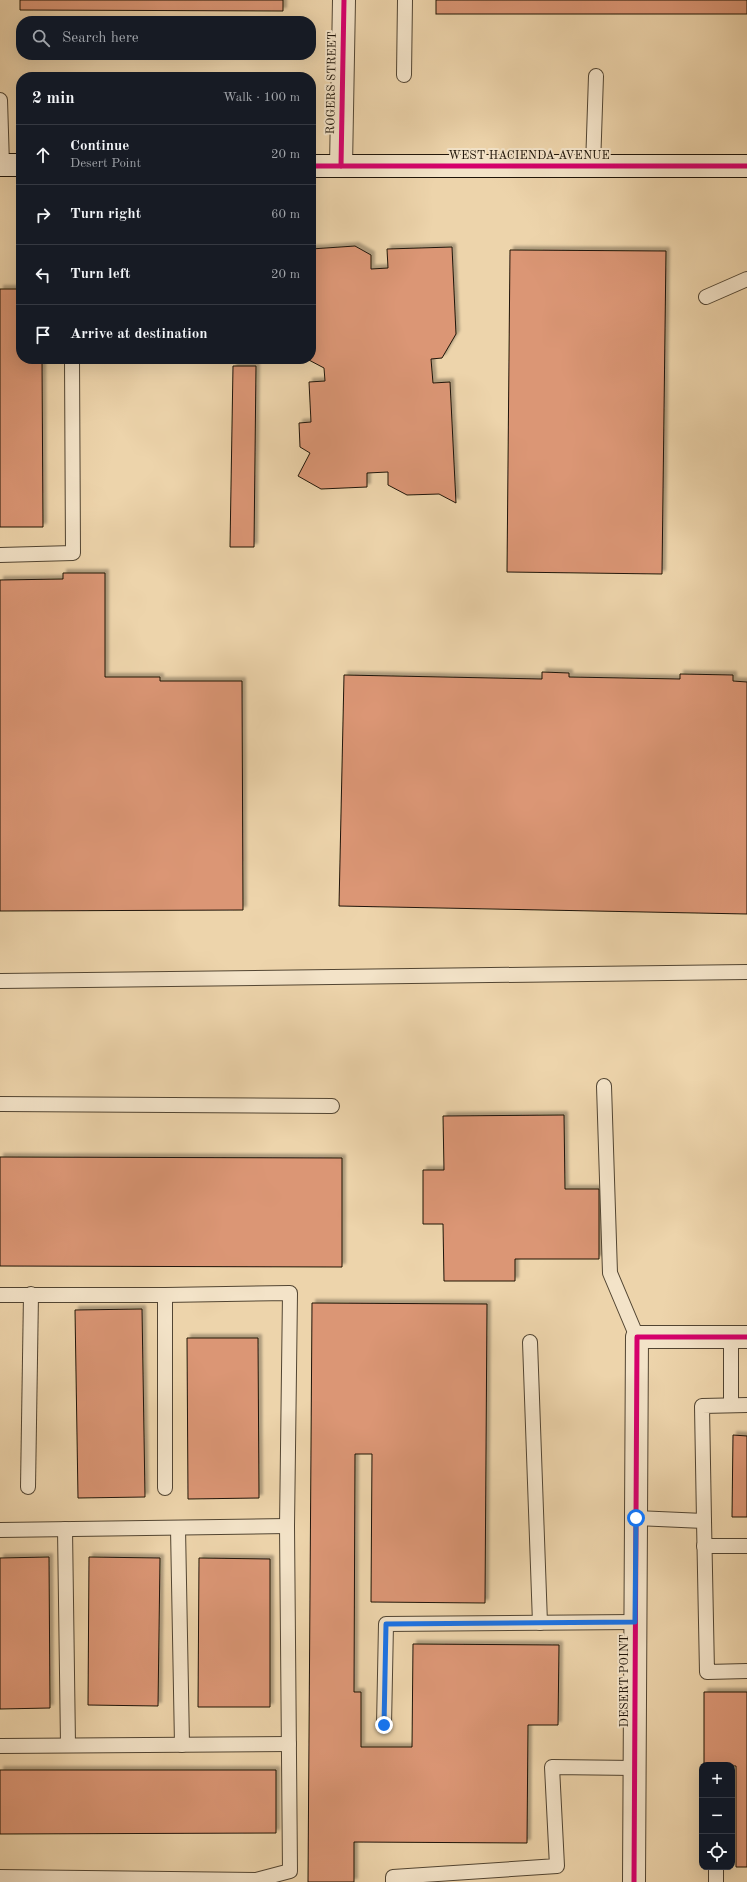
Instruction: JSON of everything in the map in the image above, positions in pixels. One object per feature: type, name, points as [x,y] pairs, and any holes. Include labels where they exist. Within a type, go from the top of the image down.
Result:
[{"type":"street","name":"ROGERS STREET","points":[[341,166],[344,0]]},
{"type":"street","name":"WEST HACIENDA AVENUE","points":[[316,166],[747,166]]},
{"type":"street","points":[[637,1337],[739,1337]]},
{"type":"street","name":"DESERT POINT","points":[[634,1882],[637,1337]]},
{"type":"lane","points":[[404,0],[404,75]]},
{"type":"lane","points":[[593,166],[596,76]]},
{"type":"lane","points":[[0,100],[8,165]]},
{"type":"lane","points":[[706,297],[747,279]]},
{"type":"lane","points":[[0,555],[73,553],[72,364]]},
{"type":"lane","points":[[0,981],[747,972]]},
{"type":"lane","points":[[604,1086],[610,1273],[637,1337]]},
{"type":"lane","points":[[0,1104],[332,1106]]},
{"type":"lane","points":[[0,1295],[290,1293],[287,1526],[290,1871],[256,1881],[0,1877]]},
{"type":"lane","points":[[28,1487],[31,1294]]},
{"type":"lane","points":[[165,1295],[165,1488]]},
{"type":"lane","points":[[731,1405],[739,1337]]},
{"type":"lane","points":[[530,1342],[540,1623]]},
{"type":"lane","points":[[747,1405],[702,1406],[707,1672],[747,1671]]},
{"type":"lane","points":[[636,1518],[704,1521]]},
{"type":"lane","points":[[0,1530],[287,1526]]},
{"type":"lane","points":[[178,1528],[182,1745]]},
{"type":"lane","points":[[64,1529],[68,1745]]},
{"type":"lane","points":[[704,1546],[747,1546]]},
{"type":"lane","points":[[384,1725],[386,1624],[635,1622]]},
{"type":"lane","points":[[0,1746],[289,1744]]},
{"type":"lane","points":[[393,1882],[393,1877],[557,1866],[552,1767],[635,1768]]},
{"type":"lane","points":[[716,1870],[716,1882]]},
{"type":"building","points":[[20,0],[283,0],[283,11],[20,10]]},
{"type":"building","points":[[436,0],[747,0],[747,14],[436,14]]},
{"type":"building","points":[[355,246],[371,255],[371,269],[388,268],[387,249],[452,247],[456,334],[442,358],[431,359],[433,383],[450,382],[456,503],[439,494],[407,495],[388,485],[388,472],[367,473],[367,487],[321,489],[298,476],[310,453],[300,447],[299,423],[311,422],[309,382],[325,381],[324,368],[316,364],[316,249]]},
{"type":"building","points":[[510,250],[666,251],[662,574],[507,572]]},
{"type":"building","points":[[0,289],[16,289],[16,364],[42,364],[43,527],[0,527]]},
{"type":"building","points":[[233,366],[256,366],[254,547],[230,547]]},
{"type":"building","points":[[63,573],[105,573],[105,677],[160,677],[160,681],[242,681],[243,910],[0,911],[0,580],[63,579]]},
{"type":"building","points":[[542,672],[569,673],[569,677],[680,679],[680,674],[733,675],[733,681],[747,682],[747,914],[339,906],[344,675],[542,679]]},
{"type":"building","points":[[564,1115],[565,1189],[599,1189],[599,1259],[515,1259],[515,1281],[444,1281],[443,1224],[423,1224],[423,1170],[444,1170],[443,1116]]},
{"type":"building","points":[[0,1157],[342,1158],[342,1267],[0,1266]]},
{"type":"building","points":[[312,1303],[487,1304],[485,1603],[371,1602],[372,1454],[355,1454],[354,1692],[361,1692],[361,1747],[412,1747],[413,1644],[559,1645],[558,1725],[528,1725],[527,1843],[354,1842],[354,1882],[308,1882]]},
{"type":"building","points":[[142,1309],[145,1497],[78,1498],[75,1310]]},
{"type":"building","points":[[187,1338],[258,1338],[259,1498],[188,1499]]},
{"type":"building","points":[[733,1435],[747,1436],[747,1517],[732,1517]]},
{"type":"building","points":[[49,1557],[50,1708],[0,1709],[0,1558]]},
{"type":"building","points":[[89,1557],[160,1558],[158,1706],[88,1705]]},
{"type":"building","points":[[199,1558],[270,1559],[270,1707],[198,1707]]},
{"type":"building","points":[[704,1692],[747,1692],[747,1867],[736,1867],[735,1762],[704,1762]]},
{"type":"building","points":[[0,1770],[276,1770],[276,1833],[0,1834]]},
{"type":"cycle path","points":[[341,166],[344,0]]},
{"type":"cycle path","points":[[316,166],[747,166]]},
{"type":"cycle path","points":[[634,1882],[637,1337],[747,1337]]},
{"type":"route","points":[[384,1725],[386,1624],[635,1622],[636,1518]]}]
